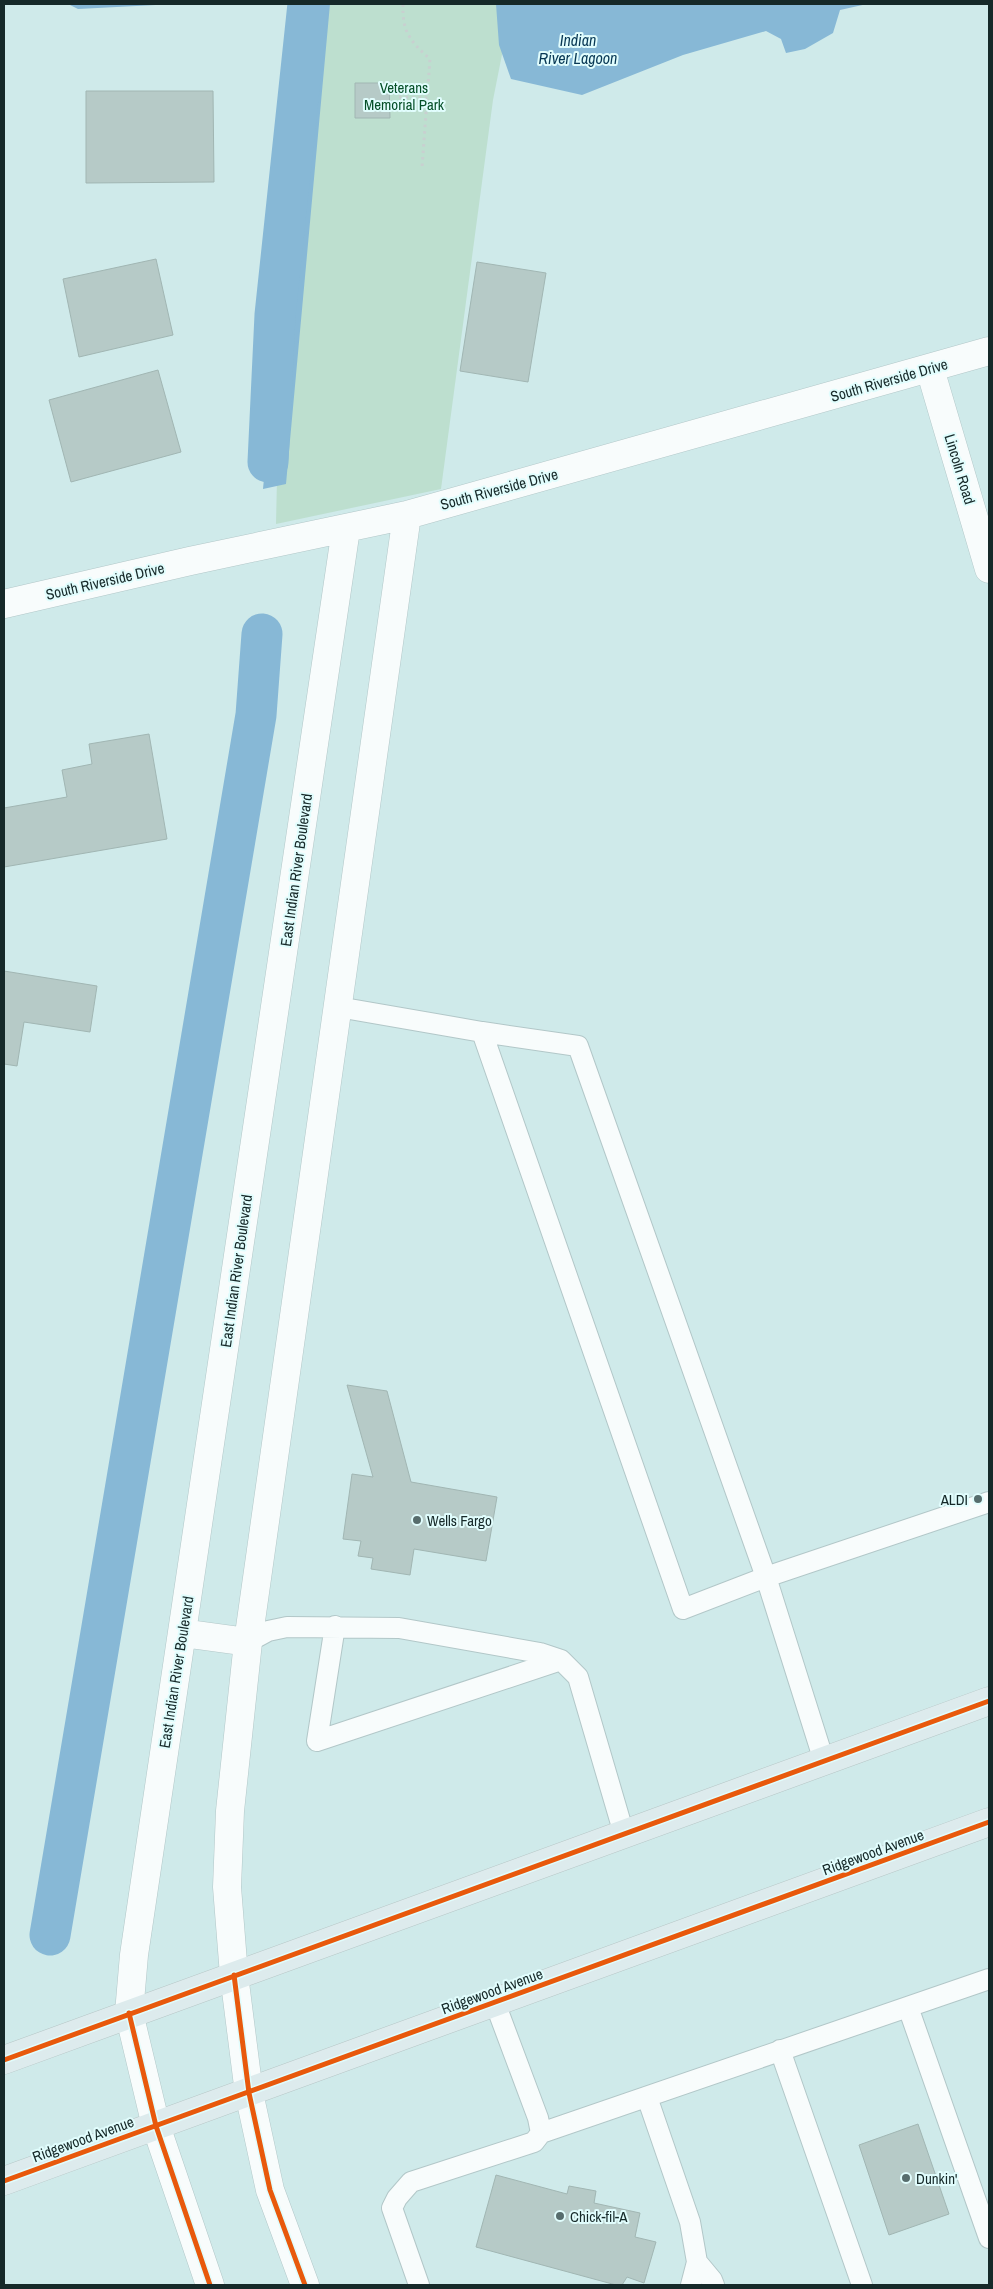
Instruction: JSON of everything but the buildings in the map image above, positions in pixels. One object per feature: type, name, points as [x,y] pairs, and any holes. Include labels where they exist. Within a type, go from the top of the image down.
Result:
[{"type":"main road","points":[[4,2060],[989,1701]]},
{"type":"main road","name":"Ridgewood Avenue","points":[[4,2181],[989,1822]]},
{"type":"street","name":"South Riverside Drive","points":[[4,604],[190,561],[407,515],[989,352]]},
{"type":"street","name":"Lincoln Road","points":[[930,369],[989,569]]},
{"type":"street","points":[[305,2285],[270,2190],[249,2093],[234,1975],[228,1878],[230,1812],[248,1642],[407,515]]},
{"type":"street","name":"East Indian River Boulevard","points":[[210,2285],[156,2126],[129,2013],[134,1955],[346,529]]},
{"type":"street","points":[[182,1633],[248,1642]]},
{"type":"lane","points":[[338,1007],[482,1032],[578,1046],[766,1577],[824,1761]]},
{"type":"lane","points":[[482,1032],[683,1609],[766,1577],[989,1502]]},
{"type":"lane","points":[[334,1626],[317,1741],[561,1660]]},
{"type":"lane","points":[[248,1642],[268,1631],[287,1627],[399,1628],[540,1653],[561,1660],[578,1677],[624,1834]]},
{"type":"lane","points":[[419,2285],[392,2208],[397,2198],[410,2182],[534,2142],[541,2133],[989,1978]]},
{"type":"lane","points":[[495,2003],[538,2118],[541,2133]]},
{"type":"lane","points":[[908,2007],[989,2238]]},
{"type":"lane","points":[[780,2050],[862,2285]]},
{"type":"lane","points":[[647,2097],[690,2222],[697,2262],[691,2285]]},
{"type":"lane","points":[[697,2262],[714,2285]]},
{"type":"path","points":[[403,4],[404,29],[413,44],[430,59],[422,168]]},
{"type":"path","points":[[399,97],[427,98]]},
{"type":"green space","name":"Veterans Memorial Park","points":[[323,4],[512,4],[493,100],[441,489],[276,524],[277,479]]},
{"type":"water","points":[[68,4],[175,4],[78,9]]},
{"type":"water","points":[[310,4],[330,4],[286,484],[263,489]]},
{"type":"water","name":"Indian River Lagoon","points":[[496,4],[867,4],[840,10],[833,33],[805,49],[786,53],[781,39],[766,31],[683,55],[582,95],[511,79],[499,45]]},
{"type":"waterway","points":[[268,462],[275,315],[308,4]]},
{"type":"waterway","points":[[50,1935],[256,715],[262,634]]},
{"type":"cycle path","points":[[4,2060],[989,1701]]},
{"type":"cycle path","points":[[4,2181],[989,1822]]},
{"type":"cycle path","points":[[234,1975],[249,2093],[270,2190],[305,2285]]},
{"type":"cycle path","points":[[129,2013],[156,2126],[210,2285]]},
{"type":"place","name":"ALDI","points":[[978,1499]]},
{"type":"place","name":"Wells Fargo","points":[[417,1520]]},
{"type":"place","name":"Dunkin'","points":[[906,2178]]},
{"type":"place","name":"Chick-fil-A","points":[[560,2216]]}]
